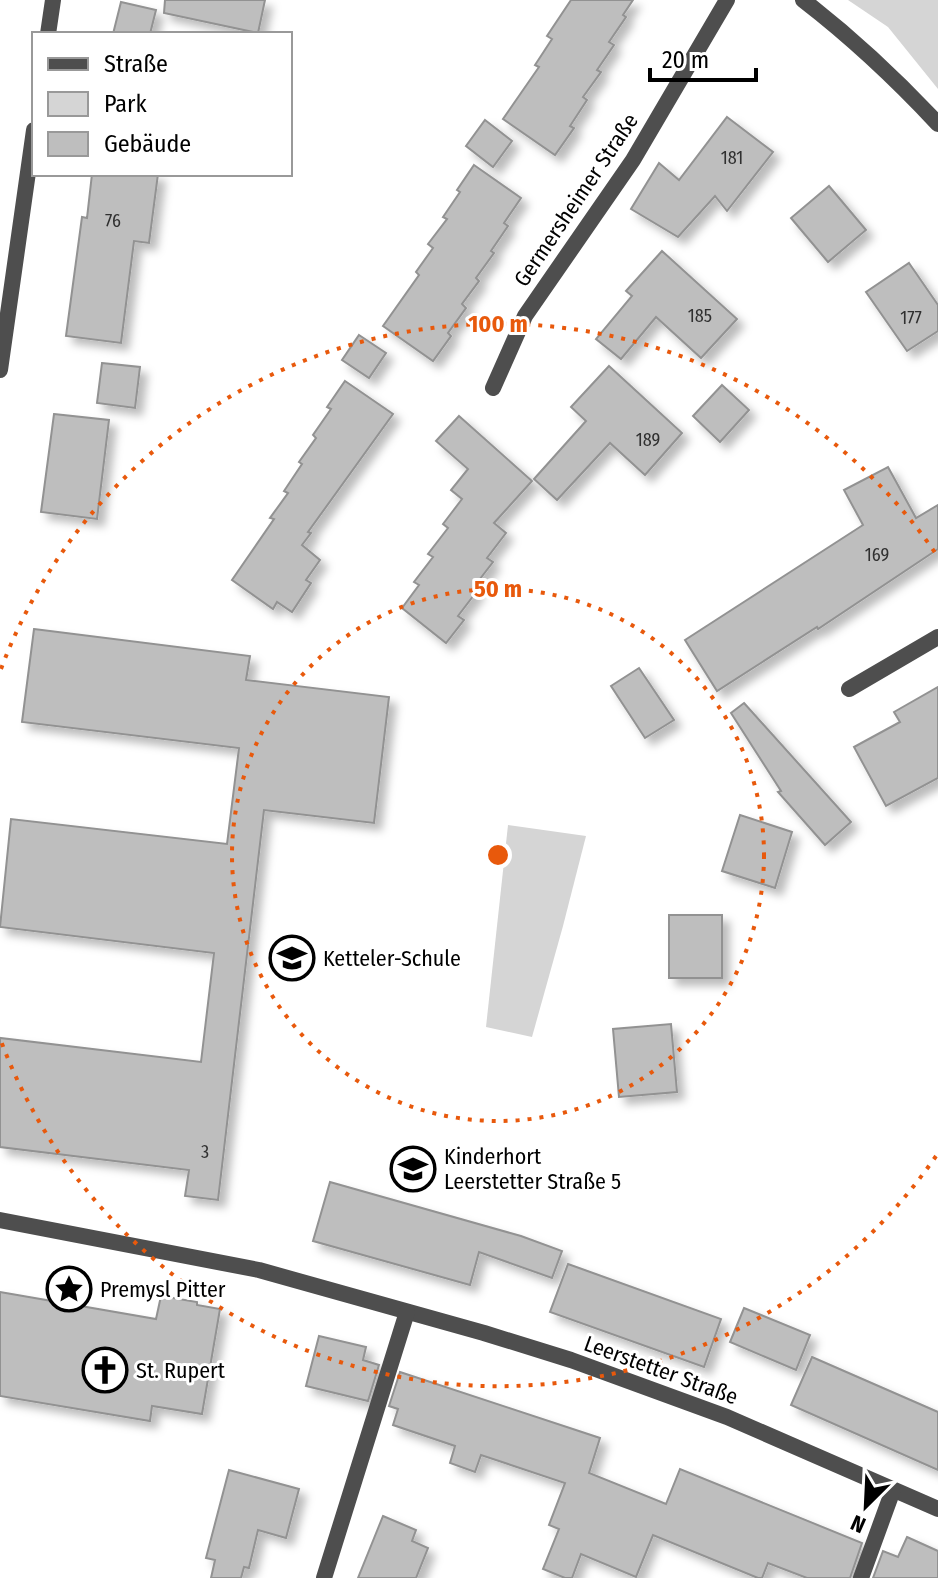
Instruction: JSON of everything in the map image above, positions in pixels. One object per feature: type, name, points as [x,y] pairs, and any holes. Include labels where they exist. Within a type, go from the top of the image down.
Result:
[{"type":"street","points":[[48,32],[53,0]]},
{"type":"street","name":"Germersheimer Straße","points":[[493,388],[525,316],[633,160],[727,0]]},
{"type":"street","points":[[803,0],[880,66],[938,124]]},
{"type":"street","points":[[0,370],[32,144]]},
{"type":"street","points":[[849,689],[938,637]]},
{"type":"street","name":"Leerstetter Straße","points":[[0,1220],[259,1270],[571,1360],[727,1417],[938,1509]]},
{"type":"street","points":[[324,1578],[407,1312]]},
{"type":"street","points":[[861,1578],[893,1490]]},
{"type":"green space","points":[[848,0],[938,0],[938,89],[888,27]]},
{"type":"green space","points":[[508,825],[586,836],[532,1037],[486,1027]]},
{"type":"building","points":[[165,0],[265,0],[258,32],[164,13]]},
{"type":"building","points":[[571,0],[633,0],[609,42],[614,45],[597,70],[601,72],[583,97],[587,100],[570,126],[574,128],[555,155],[503,119],[539,67],[535,65],[552,39],[547,36]]},
{"type":"building","points":[[121,2],[156,10],[150,32],[114,32]]},
{"type":"building","points":[[727,117],[773,152],[727,211],[715,196],[678,237],[631,209],[659,163],[679,180]]},
{"type":"building","points":[[485,120],[512,141],[493,167],[466,146]]},
{"type":"building","points":[[474,165],[521,198],[504,223],[508,226],[491,251],[494,253],[476,278],[479,281],[462,304],[466,308],[448,333],[451,336],[433,361],[383,326],[419,275],[416,272],[433,248],[428,244],[447,219],[443,217]]},
{"type":"building","points":[[92,176],[158,176],[149,243],[134,241],[121,343],[66,336],[82,217],[87,218]]},
{"type":"building","points":[[829,186],[866,230],[828,262],[791,218]]},
{"type":"building","points":[[662,251],[737,319],[701,358],[656,317],[621,359],[596,339],[632,296],[626,291]]},
{"type":"building","points":[[909,263],[938,305],[938,331],[907,351],[866,292]]},
{"type":"building","points":[[359,335],[386,353],[369,378],[342,360]]},
{"type":"building","points":[[102,363],[140,367],[135,408],[97,403]]},
{"type":"building","points":[[609,366],[682,433],[645,475],[610,443],[557,500],[534,479],[586,421],[571,407]]},
{"type":"building","points":[[345,381],[393,414],[308,532],[311,533],[302,545],[320,560],[306,580],[311,583],[292,612],[277,602],[273,609],[232,580],[274,519],[270,518],[288,493],[284,491],[316,438],[313,435],[331,409],[327,407]]},
{"type":"building","points":[[722,385],[749,410],[720,442],[693,416]]},
{"type":"building","points":[[54,414],[109,420],[97,519],[41,512]]},
{"type":"building","points":[[459,416],[532,481],[494,523],[506,533],[487,558],[493,562],[473,588],[477,591],[458,616],[464,620],[446,643],[402,608],[419,585],[414,582],[433,557],[428,554],[448,528],[443,524],[462,499],[451,490],[468,469],[436,441]]},
{"type":"building","points":[[888,467],[916,518],[938,505],[938,549],[818,629],[717,691],[685,640],[863,525],[844,490]]},
{"type":"building","points":[[34,629],[250,656],[246,680],[389,697],[374,823],[264,810],[218,1200],[185,1196],[189,1170],[0,1147],[0,1038],[201,1062],[214,953],[0,927],[11,819],[227,844],[239,748],[22,722]]},
{"type":"building","points":[[639,668],[674,720],[645,738],[611,686]]},
{"type":"building","points":[[938,687],[938,778],[886,806],[854,747],[900,722],[894,712]]},
{"type":"building","points":[[744,703],[851,822],[825,845],[778,792],[781,791],[731,713]]},
{"type":"building","points":[[740,815],[792,832],[775,888],[722,871]]},
{"type":"building","points":[[669,915],[722,915],[722,978],[669,978]]},
{"type":"building","points":[[671,1024],[677,1092],[619,1097],[613,1029]]},
{"type":"building","points":[[330,1182],[521,1236],[562,1251],[552,1278],[479,1252],[470,1285],[313,1241]]},
{"type":"building","points":[[568,1264],[721,1319],[704,1367],[550,1312]]},
{"type":"building","name":"St. Rupert","points":[[0,1292],[156,1319],[161,1296],[220,1309],[202,1414],[152,1406],[150,1421],[0,1396]]},
{"type":"building","points":[[744,1308],[810,1335],[796,1370],[730,1342]]},
{"type":"building","points":[[319,1336],[366,1347],[363,1360],[379,1365],[368,1401],[306,1386]]},
{"type":"building","points":[[812,1357],[938,1412],[938,1470],[791,1405]]},
{"type":"building","points":[[400,1372],[600,1438],[589,1473],[666,1504],[680,1469],[862,1543],[850,1578],[807,1578],[768,1563],[762,1578],[758,1578],[653,1535],[636,1577],[581,1554],[572,1578],[543,1569],[559,1529],[549,1525],[565,1483],[481,1455],[475,1472],[450,1463],[455,1446],[393,1425],[398,1409],[389,1406]]},
{"type":"building","points":[[229,1470],[299,1489],[286,1538],[258,1530],[249,1568],[244,1567],[241,1578],[211,1578],[215,1560],[206,1558]]},
{"type":"building","points":[[383,1516],[416,1530],[412,1541],[428,1548],[416,1578],[358,1578]]},
{"type":"building","points":[[907,1537],[938,1551],[938,1578],[873,1578],[883,1551],[898,1557]]},
{"type":"place","name":"Ketteler-Schule","points":[[292,958]]},
{"type":"place","name":"Kinderhort Leerstetter Straße 5","points":[[413,1169]]},
{"type":"place","name":"Premysl Pitter","points":[[69,1289]]},
{"type":"place","name":"St. Rupert","points":[[105,1370]]}]
